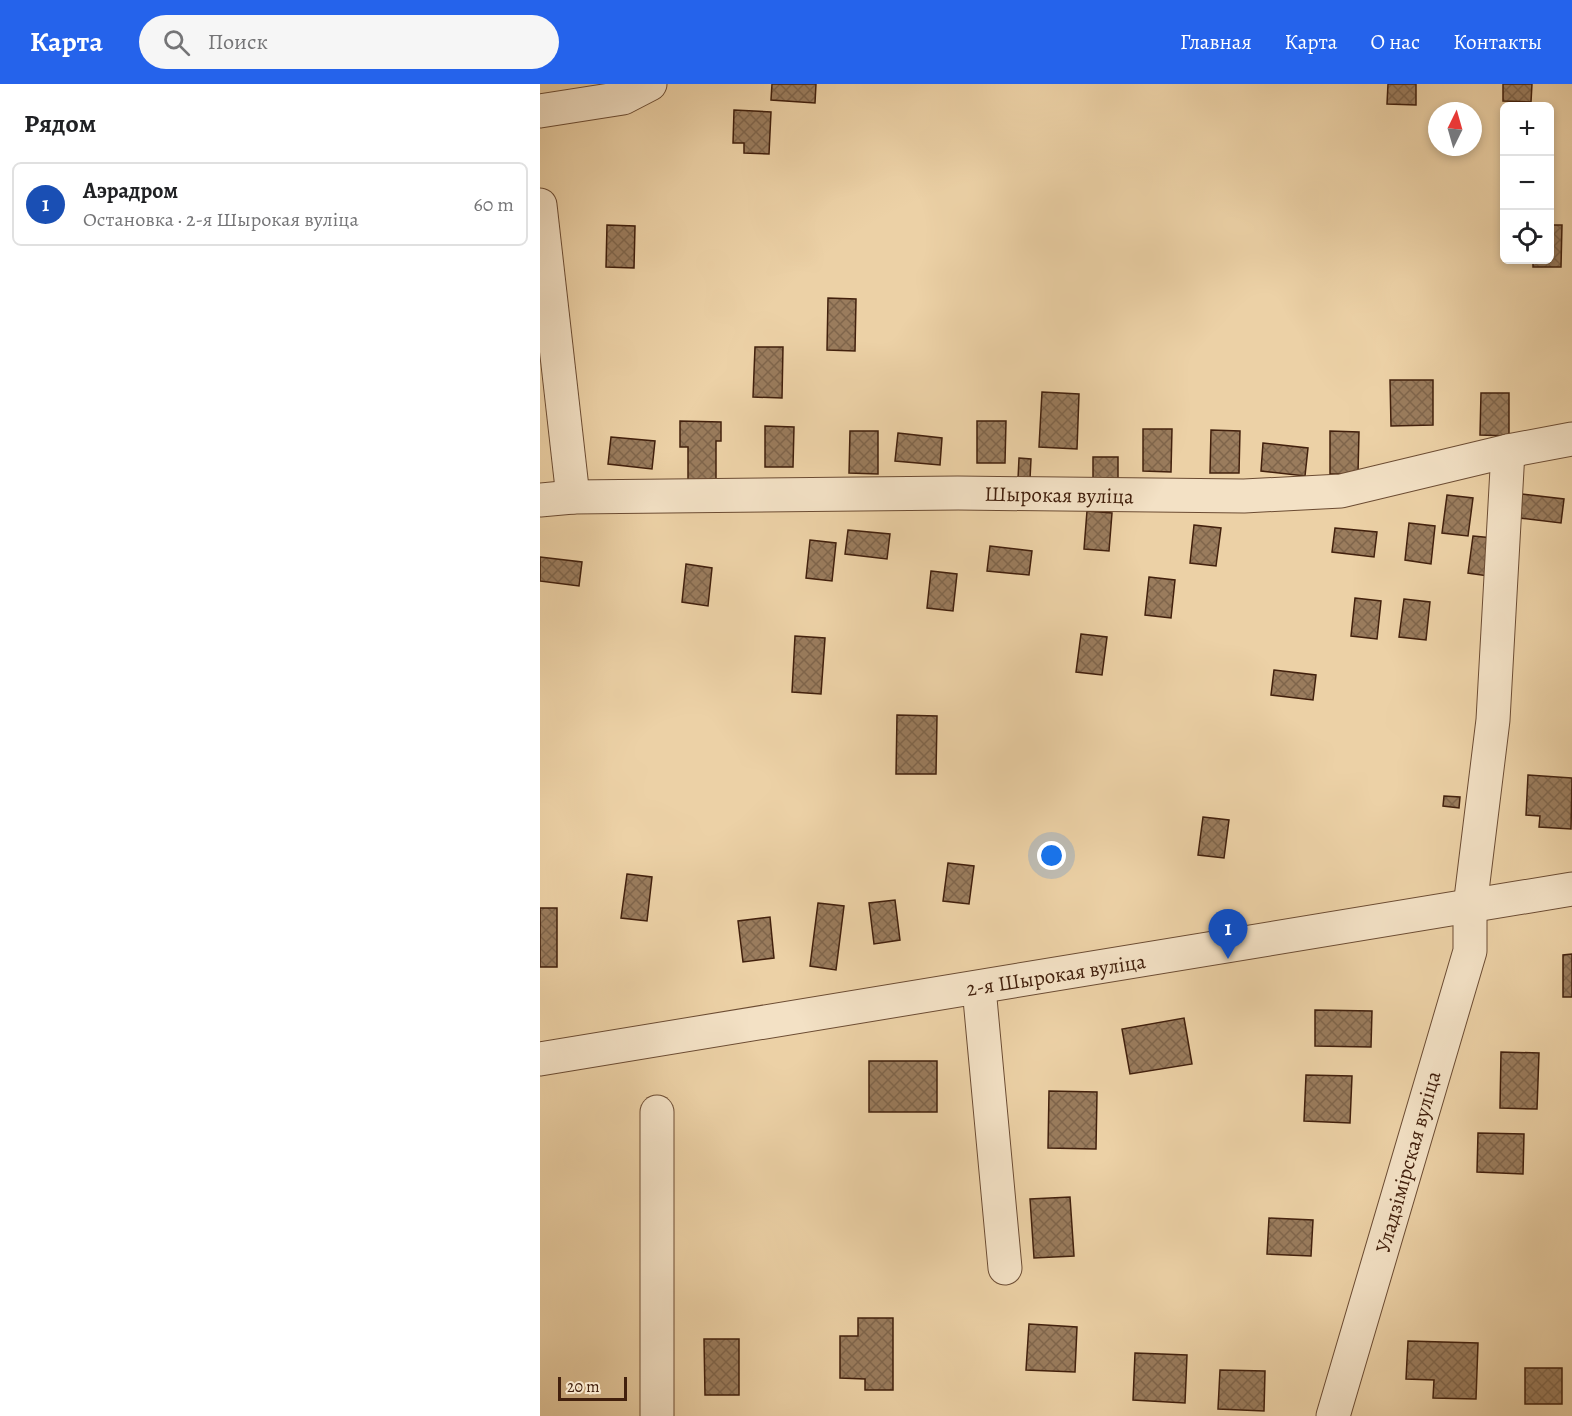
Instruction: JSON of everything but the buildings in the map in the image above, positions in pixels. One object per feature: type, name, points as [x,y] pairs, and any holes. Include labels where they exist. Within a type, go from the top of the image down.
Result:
[{"type":"street","points":[[540,111],[622,98],[650,84]]},
{"type":"street","points":[[540,205],[573,497]]},
{"type":"street","name":"Шырокая вуліца","points":[[540,500],[573,497],[947,494],[1244,496],[1341,491],[1508,451],[1572,439]]},
{"type":"street","name":"Уладзімірская вуліца","points":[[1333,1416],[1470,951],[1470,907],[1493,720],[1508,451]]},
{"type":"street","name":"2-я Шырокая вуліца","points":[[540,1059],[1572,889]]},
{"type":"street","points":[[979,988],[1005,1268]]},
{"type":"street","points":[[657,1112],[657,1416]]},
{"type":"place","name":"Аэрадром","points":[[1228,959]]}]
